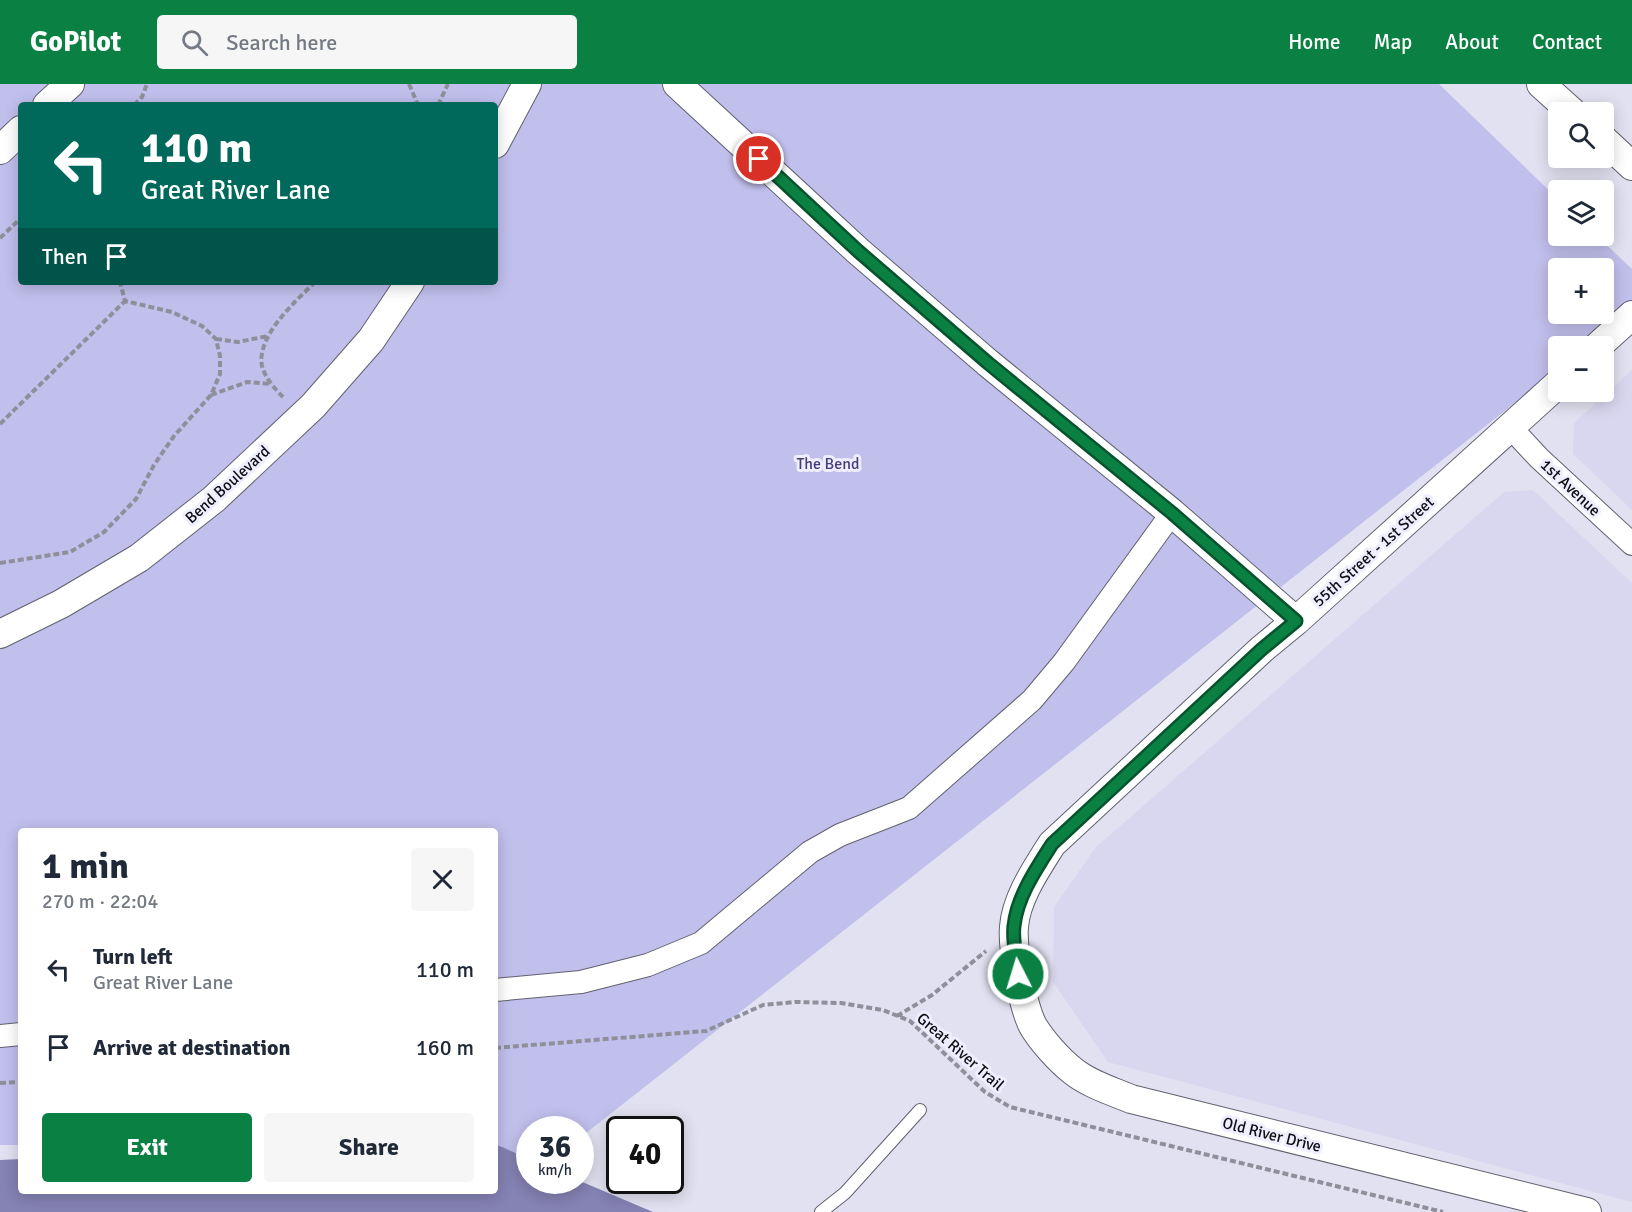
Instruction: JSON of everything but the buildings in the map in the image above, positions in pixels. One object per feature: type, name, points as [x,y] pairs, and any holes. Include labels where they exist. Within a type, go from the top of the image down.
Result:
[{"type":"street","points":[[50,102],[70,84]]},
{"type":"street","points":[[498,138],[527,84]]},
{"type":"street","points":[[677,84],[858,251],[988,363],[1172,513],[1296,621]]},
{"type":"street","points":[[1541,84],[1561,102]]},
{"type":"street","points":[[0,150],[18,133]]},
{"type":"street","points":[[1614,149],[1632,166]]},
{"type":"street","name":"Bend Boulevard","points":[[0,634],[61,604],[139,558],[214,499],[300,418],[371,340],[408,285]]},
{"type":"street","points":[[1609,336],[1632,315]]},
{"type":"street","name":"55th Street - 1st Street","points":[[1018,974],[1014,927],[1023,896],[1034,872],[1052,844],[1262,649],[1548,393]]},
{"type":"street","name":"1st Avenue","points":[[1511,428],[1539,458],[1632,544]]},
{"type":"street","points":[[498,990],[581,982],[648,965],[701,943],[810,852],[840,835],[909,808],[1032,700],[1064,662],[1172,513]]},
{"type":"street","name":"Old River Drive","points":[[1018,974],[1033,1026],[1051,1048],[1073,1071],[1131,1099],[1587,1212]]},
{"type":"street","points":[[0,1036],[18,1034]]},
{"type":"lane","points":[[821,1212],[845,1192],[920,1110]]},
{"type":"path","points":[[137,102],[142,97],[147,84]]},
{"type":"path","points":[[408,84],[417,102]]},
{"type":"path","points":[[439,102],[448,84]]},
{"type":"path","points":[[0,238],[18,221]]},
{"type":"path","points":[[121,285],[125,301]]},
{"type":"path","points":[[300,418],[271,384],[262,366],[268,336],[289,308],[312,285]]},
{"type":"path","points":[[0,563],[70,552],[104,532],[136,499],[154,465],[174,436],[211,395],[220,374],[220,356],[216,339],[202,326],[172,312],[125,301]]},
{"type":"path","points":[[0,424],[125,301]]},
{"type":"path","points":[[216,339],[238,342],[268,336]]},
{"type":"path","points":[[211,395],[247,382],[271,384]]},
{"type":"path","points":[[897,1016],[941,988],[1014,927]]},
{"type":"path","name":"Great River Trail","points":[[498,1048],[706,1031],[763,1005],[795,1002],[841,1003],[883,1010],[910,1021],[985,1092],[1010,1107],[1443,1212]]},
{"type":"path","points":[[0,1083],[18,1082]]},
{"type":"shaded area","points":[[1632,370],[1632,510],[1573,454],[1574,423],[1597,402],[1614,402],[1614,386]]},
{"type":"shaded area","points":[[1533,490],[1632,583],[1632,1202],[1108,1062],[1053,982],[1054,907],[1096,847],[1504,492]]},
{"type":"shaded area","points":[[498,1145],[516,1153],[516,1194],[594,1194],[594,1187],[606,1194],[653,1212],[0,1212],[0,1160],[18,1159],[18,1194],[498,1194]]},
{"type":"green space","name":"The Bend","points":[[0,84],[1439,84],[1548,189],[1548,246],[1608,246],[1632,269],[1632,311],[1600,336],[1548,336],[1548,377],[594,1127],[594,1116],[516,1116],[516,1164],[498,1163],[498,828],[18,828],[18,1145],[0,1145]]},
{"type":"route","points":[[759,159],[858,251],[988,363],[1172,513],[1296,621],[1262,649],[1052,844],[1034,872],[1023,896],[1014,927],[1018,974]]}]
